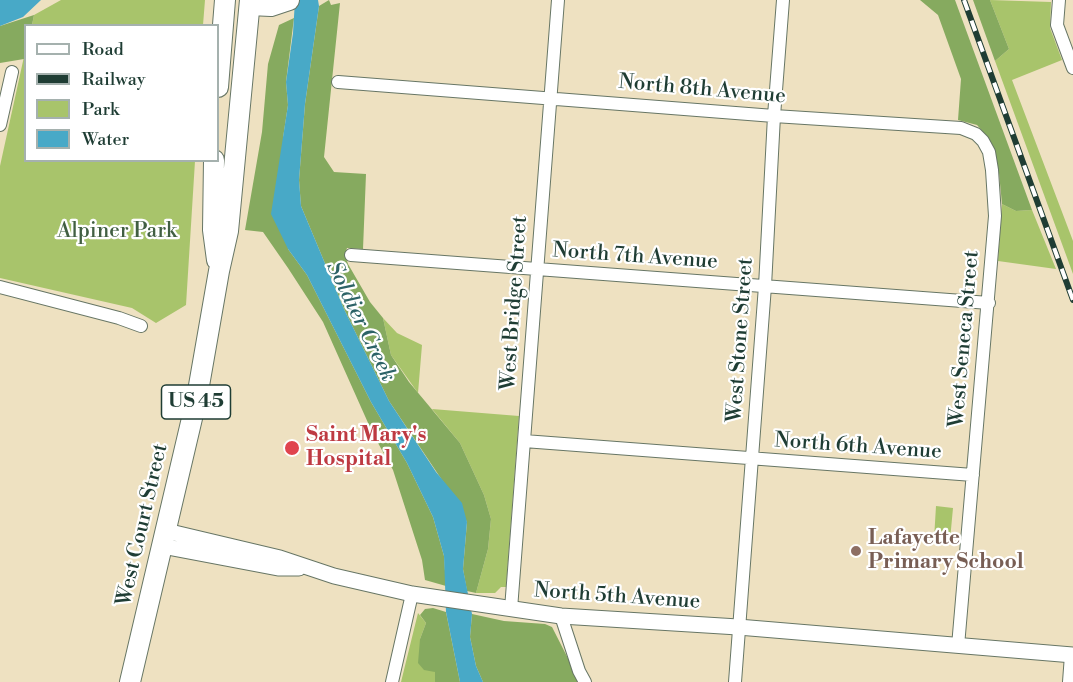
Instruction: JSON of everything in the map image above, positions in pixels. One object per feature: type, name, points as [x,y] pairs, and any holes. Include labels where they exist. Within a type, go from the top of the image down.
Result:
[{"type":"main road","name":"US 45","points":[[219,76],[225,7],[263,2]]},
{"type":"main road","name":"West Court Street","points":[[130,682],[197,397],[228,231],[263,2]]},
{"type":"main road","name":"West Court Street","points":[[214,162],[213,230],[219,271]]},
{"type":"street","name":"West Bridge Street","points":[[511,609],[558,0]]},
{"type":"street","name":"West Stone Street","points":[[735,682],[765,286],[783,0]]},
{"type":"street","points":[[1059,0],[1057,25],[1073,68]]},
{"type":"street","points":[[0,125],[12,72]]},
{"type":"street","name":"North 8th Avenue","points":[[338,81],[774,116],[961,128],[983,141],[989,152],[996,216]]},
{"type":"street","name":"West Seneca Street","points":[[958,646],[996,216]]},
{"type":"street","name":"North 7th Avenue","points":[[351,255],[988,303]]},
{"type":"street","points":[[0,287],[119,318],[141,326]]},
{"type":"street","name":"North 6th Avenue","points":[[524,441],[973,475]]},
{"type":"street","name":"North 5th Avenue","points":[[164,538],[280,558],[308,568],[412,594],[561,616],[738,627],[1072,655]]},
{"type":"street","points":[[392,682],[412,594]]},
{"type":"street","points":[[561,616],[579,671],[585,682]]},
{"type":"street","points":[[1069,682],[1072,655]]},
{"type":"green space","points":[[61,0],[205,0],[203,24],[32,24],[34,15]]},
{"type":"green space","points":[[329,0],[331,5],[340,3],[324,157],[334,172],[366,174],[363,249],[347,248],[345,254],[348,264],[370,302],[383,318],[391,355],[409,382],[460,443],[484,495],[491,519],[488,549],[476,593],[467,591],[463,569],[467,522],[446,486],[389,401],[344,309],[301,206],[299,180],[305,104],[319,6]]},
{"type":"green space","points":[[920,0],[955,0],[1032,210],[1016,211],[1002,204],[999,173],[984,133],[977,125],[958,120],[961,79],[938,15]]},
{"type":"green space","points":[[973,0],[990,0],[1009,49],[995,61]]},
{"type":"green space","points":[[990,0],[1051,2],[1050,28],[1062,60],[1012,80],[1073,241],[1073,274],[995,61],[1009,49]]},
{"type":"green space","points":[[34,15],[32,24],[24,24],[24,59],[0,63],[0,26]]},
{"type":"green space","points":[[294,18],[286,82],[288,105],[283,138],[288,249],[307,275],[371,402],[407,463],[433,517],[444,556],[446,586],[425,580],[422,560],[393,470],[373,434],[323,322],[263,232],[245,230],[262,132],[268,64],[279,25]]},
{"type":"green space","name":"Alpiner Park","points":[[24,57],[24,162],[195,162],[186,305],[156,323],[132,308],[0,278],[0,166]]},
{"type":"green space","points":[[1002,204],[1016,211],[1032,210],[1056,269],[998,261]]},
{"type":"green space","points":[[383,318],[397,333],[422,345],[418,393],[391,355]]},
{"type":"green space","points":[[432,409],[519,416],[506,587],[501,587],[495,593],[476,593],[488,549],[491,519],[484,495],[460,443]]},
{"type":"green space","points":[[936,506],[953,508],[950,540],[934,539]]},
{"type":"green space","points":[[433,608],[446,612],[460,682],[435,682],[435,672],[424,670],[418,663],[420,639],[426,623],[420,615],[425,609]]},
{"type":"green space","points":[[418,613],[426,623],[420,639],[435,672],[435,682],[401,682]]},
{"type":"green space","points":[[472,614],[504,621],[545,624],[552,627],[580,682],[483,682],[476,666],[470,637]]},
{"type":"water","points":[[0,0],[41,0],[23,17],[0,26]]},
{"type":"water","points":[[295,0],[318,0],[319,6],[305,104],[299,180],[301,206],[344,309],[389,401],[436,472],[462,503],[467,522],[463,569],[472,614],[470,637],[476,666],[483,682],[460,682],[446,612],[444,556],[433,517],[407,463],[371,402],[307,275],[288,249],[271,214],[288,105],[286,82]]},
{"type":"railway","points":[[964,0],[1073,300]]},
{"type":"place","name":"Saint Mary's Hospital","points":[[292,448]]},
{"type":"place","name":"Lafayette Primary School","points":[[856,551]]},
{"type":"water label","name":"Soldier Creek","points":[[360,322]]}]
